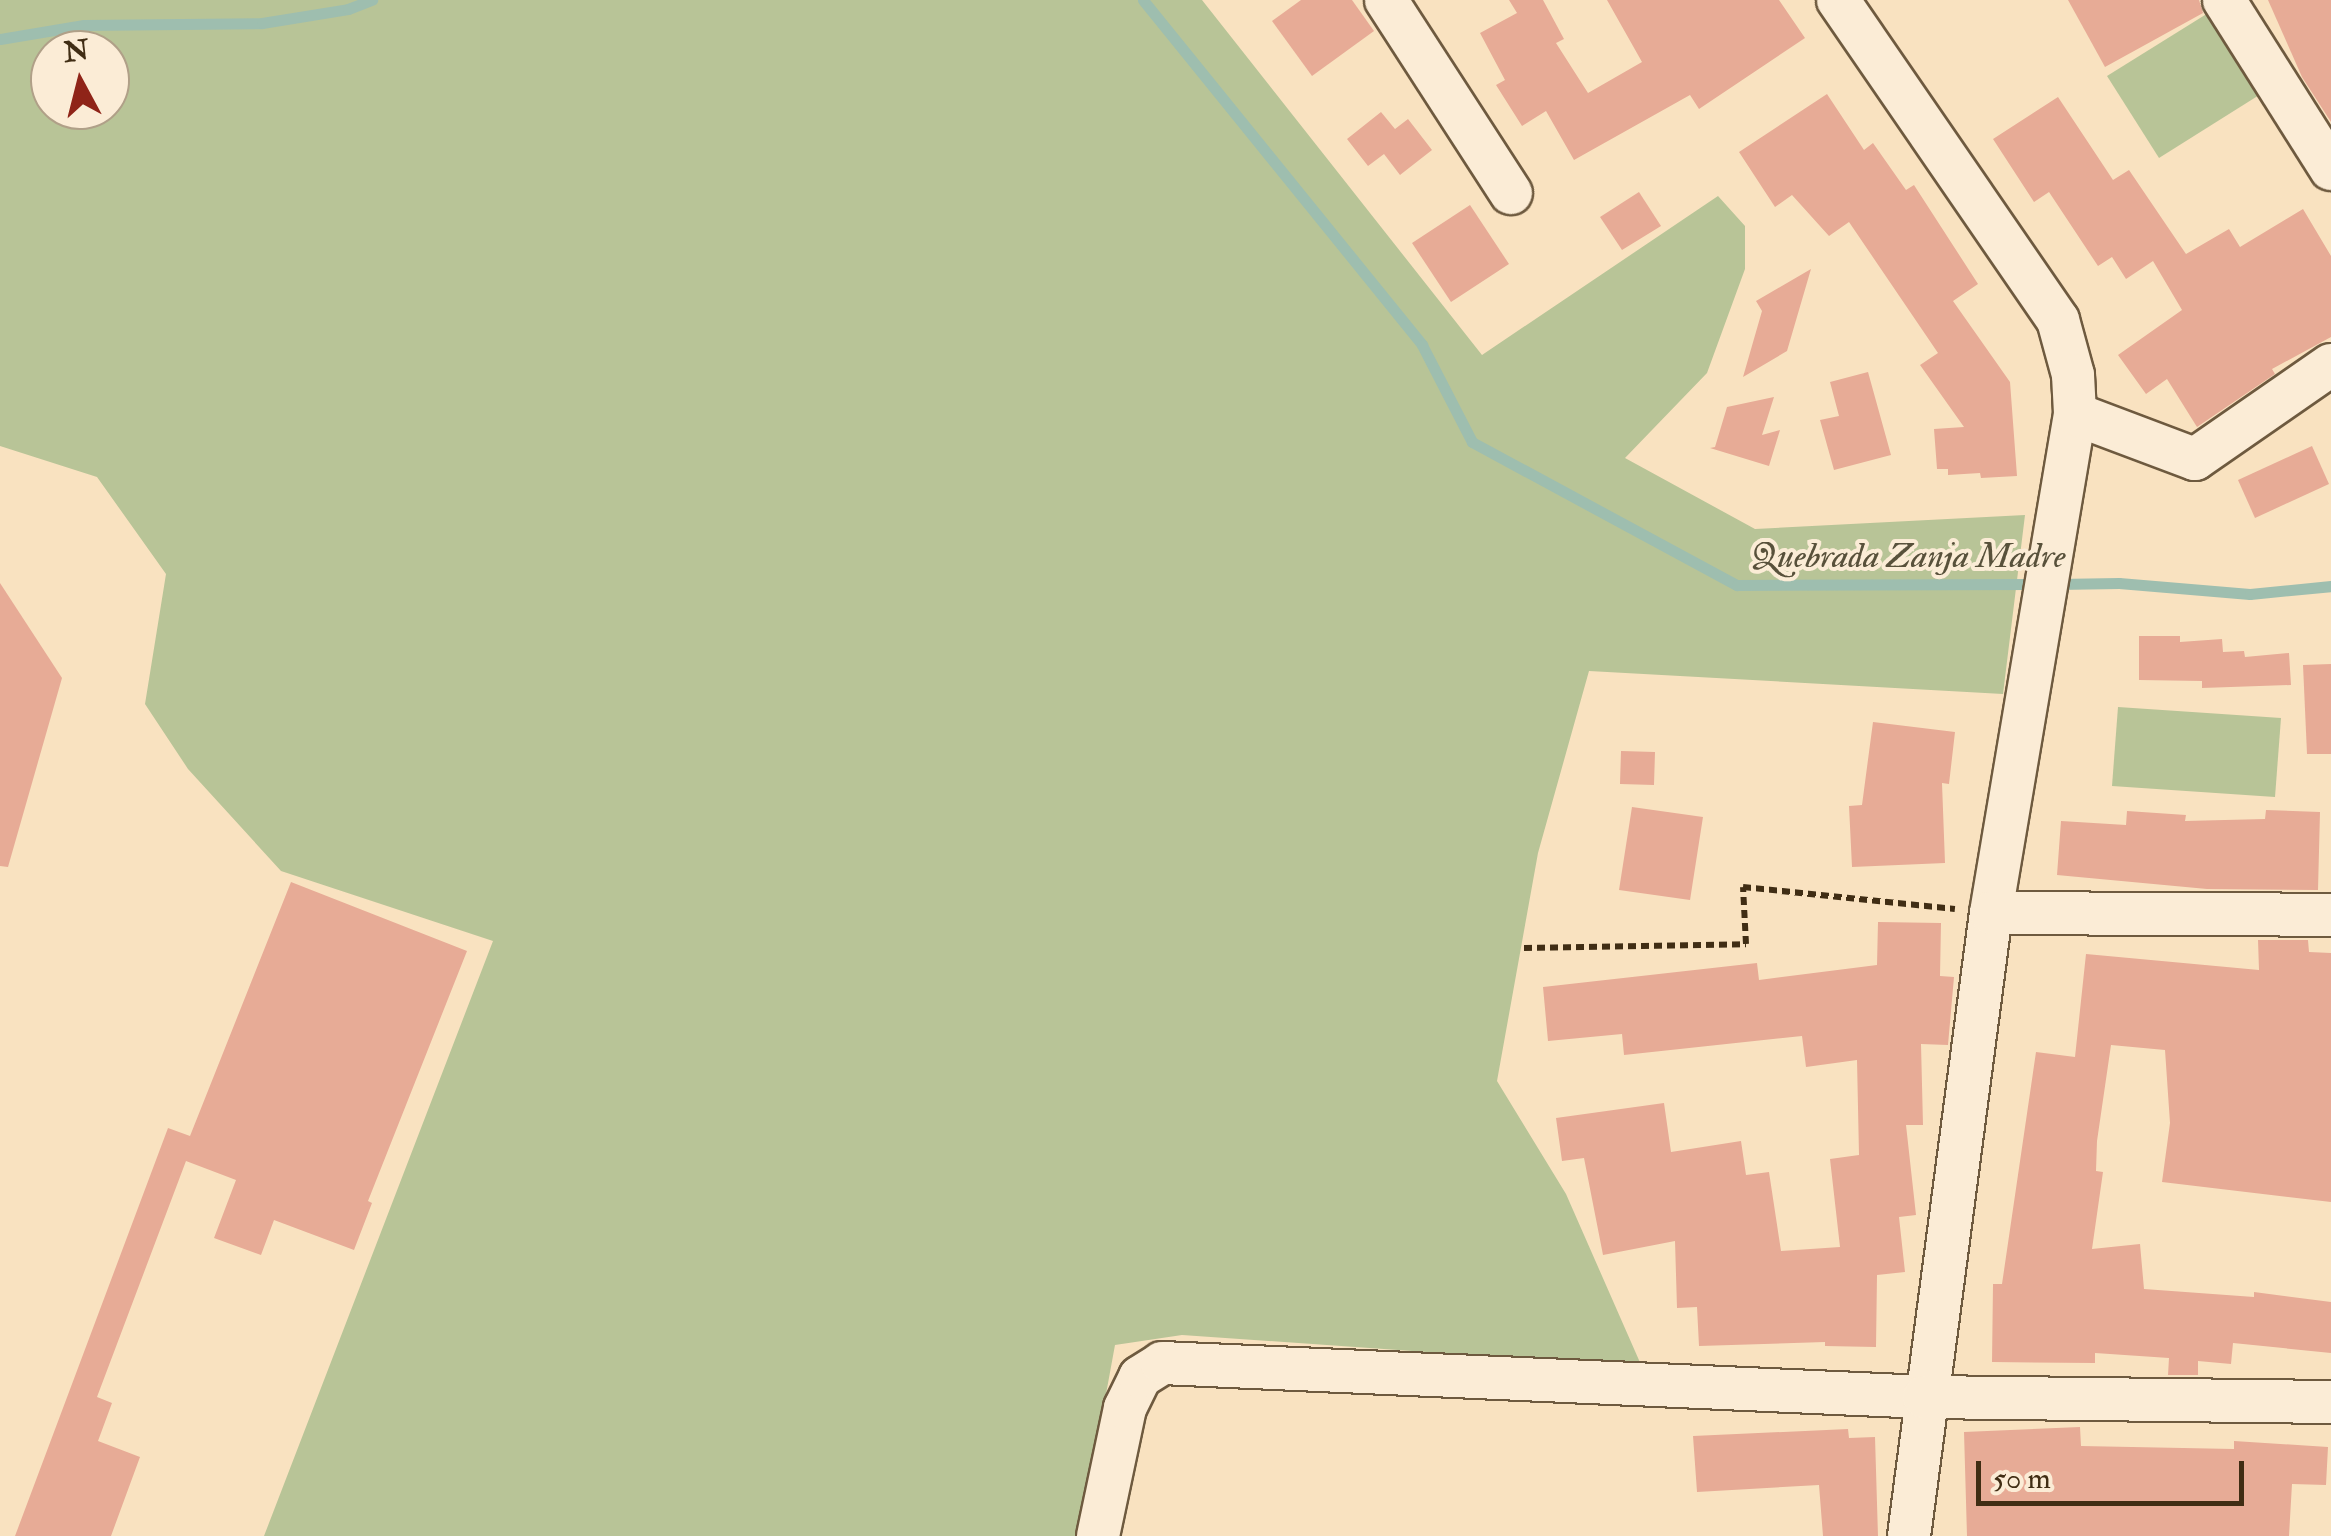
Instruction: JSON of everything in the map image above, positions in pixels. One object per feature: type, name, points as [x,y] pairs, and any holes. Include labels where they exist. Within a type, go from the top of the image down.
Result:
[{"type":"street","points":[[1386,0],[1511,193]]},
{"type":"street","points":[[1838,0],[2058,320],[2072,374],[2075,414],[1991,913],[1924,1397],[1909,1536]]},
{"type":"street","points":[[2224,0],[2331,169]]},
{"type":"street","points":[[2075,414],[2194,458],[2331,366]]},
{"type":"street","points":[[1991,913],[2331,916]]},
{"type":"street","points":[[1098,1536],[1124,1408],[1140,1378],[1162,1363],[1924,1397],[2331,1402]]},
{"type":"path","points":[[1524,948],[1746,944],[1743,887],[1991,913]]},
{"type":"green space","points":[[0,0],[1202,0],[1482,355],[1718,196],[1745,226],[1745,269],[1707,373],[1625,458],[1755,529],[2025,515],[2003,694],[1589,671],[1538,853],[1497,1081],[1566,1194],[1642,1367],[1182,1335],[1115,1345],[1080,1536],[264,1536],[493,941],[281,871],[188,769],[145,704],[166,574],[97,477],[0,446]]},
{"type":"green space","points":[[2213,10],[2264,92],[2159,158],[2107,76]]},
{"type":"green space","points":[[2118,707],[2281,718],[2275,797],[2112,786]]},
{"type":"building","points":[[1301,0],[1352,0],[1374,31],[1312,76],[1272,21]]},
{"type":"building","points":[[1509,0],[1543,0],[1564,39],[1556,43],[1588,93],[1642,62],[1607,0],[1779,0],[1805,38],[1699,109],[1690,95],[1574,160],[1546,111],[1522,126],[1496,85],[1505,80],[1480,33],[1517,13]]},
{"type":"building","points":[[2068,0],[2199,0],[2203,13],[2105,67]]},
{"type":"building","points":[[2268,0],[2331,0],[2331,122],[2302,77]]},
{"type":"building","points":[[1827,94],[1864,150],[1873,143],[1906,190],[1914,185],[1978,284],[1953,301],[2010,382],[2017,476],[1981,478],[1980,473],[1948,475],[1948,469],[1937,469],[1934,429],[1964,427],[1920,365],[1938,353],[1849,222],[1829,236],[1792,195],[1775,207],[1739,152]]},
{"type":"building","points":[[2058,97],[2113,180],[2129,170],[2186,254],[2229,229],[2240,247],[2303,209],[2331,256],[2331,337],[2272,369],[2275,374],[2197,427],[2167,379],[2146,394],[2118,355],[2182,310],[2153,261],[2126,279],[2112,257],[2098,266],[2049,192],[2034,202],[1993,139]]},
{"type":"building","points":[[1381,112],[1395,129],[1408,119],[1432,150],[1400,175],[1384,154],[1368,166],[1347,139]]},
{"type":"building","points":[[1639,192],[1661,226],[1622,250],[1600,217]]},
{"type":"building","points":[[1470,205],[1509,264],[1451,302],[1412,243]]},
{"type":"building","points":[[1811,269],[1787,351],[1743,377],[1762,311],[1756,301]]},
{"type":"building","points":[[1868,372],[1891,455],[1834,470],[1820,420],[1839,416],[1830,382]]},
{"type":"building","points":[[1774,397],[1762,435],[1780,430],[1769,466],[1710,448],[1715,447],[1727,407]]},
{"type":"building","points":[[2312,446],[2329,484],[2255,518],[2238,480]]},
{"type":"building","points":[[0,583],[62,678],[8,867],[0,866]]},
{"type":"building","points":[[2139,636],[2180,636],[2180,642],[2222,639],[2223,652],[2244,651],[2245,657],[2289,653],[2291,685],[2202,688],[2202,681],[2139,680]]},
{"type":"building","points":[[2331,664],[2331,754],[2307,754],[2303,665]]},
{"type":"building","points":[[1873,722],[1955,732],[1949,784],[1942,783],[1945,863],[1852,867],[1849,806],[1862,805]]},
{"type":"building","points":[[1621,751],[1655,752],[1654,785],[1620,784]]},
{"type":"building","points":[[1632,807],[1703,817],[1690,900],[1619,890]]},
{"type":"building","points":[[2266,810],[2320,812],[2318,890],[2207,889],[2057,875],[2061,821],[2126,825],[2127,811],[2186,815],[2185,821],[2265,819]]},
{"type":"building","points":[[291,882],[467,951],[368,1201],[372,1203],[354,1250],[274,1220],[261,1255],[214,1238],[236,1180],[186,1161],[97,1397],[112,1403],[98,1441],[140,1457],[111,1536],[15,1536],[168,1128],[190,1136]]},
{"type":"building","points":[[1878,922],[1941,923],[1940,976],[1954,977],[1948,1045],[1921,1044],[1923,1125],[1906,1125],[1916,1215],[1899,1217],[1905,1272],[1877,1275],[1876,1347],[1825,1346],[1825,1342],[1699,1346],[1697,1307],[1677,1308],[1675,1241],[1603,1255],[1584,1158],[1562,1161],[1556,1118],[1664,1103],[1671,1152],[1741,1141],[1746,1175],[1769,1172],[1781,1251],[1840,1247],[1830,1159],[1859,1155],[1857,1060],[1806,1067],[1802,1036],[1624,1055],[1622,1034],[1548,1041],[1543,987],[1757,963],[1759,980],[1877,965]]},
{"type":"building","points":[[2258,940],[2308,940],[2309,952],[2331,953],[2331,1202],[2162,1182],[2170,1123],[2165,1050],[2111,1045],[2097,1141],[2096,1171],[2103,1172],[2092,1249],[2140,1244],[2144,1289],[2254,1297],[2254,1292],[2331,1302],[2331,1353],[2233,1343],[2231,1364],[2198,1361],[2198,1375],[2168,1375],[2169,1358],[2095,1353],[2095,1363],[1992,1362],[1993,1284],[2002,1284],[2036,1052],[2075,1057],[2086,954],[2259,970]]},
{"type":"building","points":[[2080,1427],[2081,1446],[2234,1449],[2234,1441],[2328,1447],[2326,1485],[2292,1484],[2289,1536],[1967,1536],[1964,1432]]},
{"type":"building","points":[[1848,1429],[1849,1438],[1875,1437],[1878,1536],[1823,1536],[1819,1485],[1697,1492],[1693,1436]]},
{"type":"waterway","name":"Quebrada Zanja Madre","points":[[0,39],[84,25],[262,23],[348,9],[372,0]]},
{"type":"waterway","name":"Quebrada Zanja Madre","points":[[1143,0],[1422,345],[1472,442],[1737,585],[2038,584]]},
{"type":"waterway","name":"Quebrada Zanja Madre","points":[[2057,584],[2119,583],[2250,594],[2331,586]]}]
